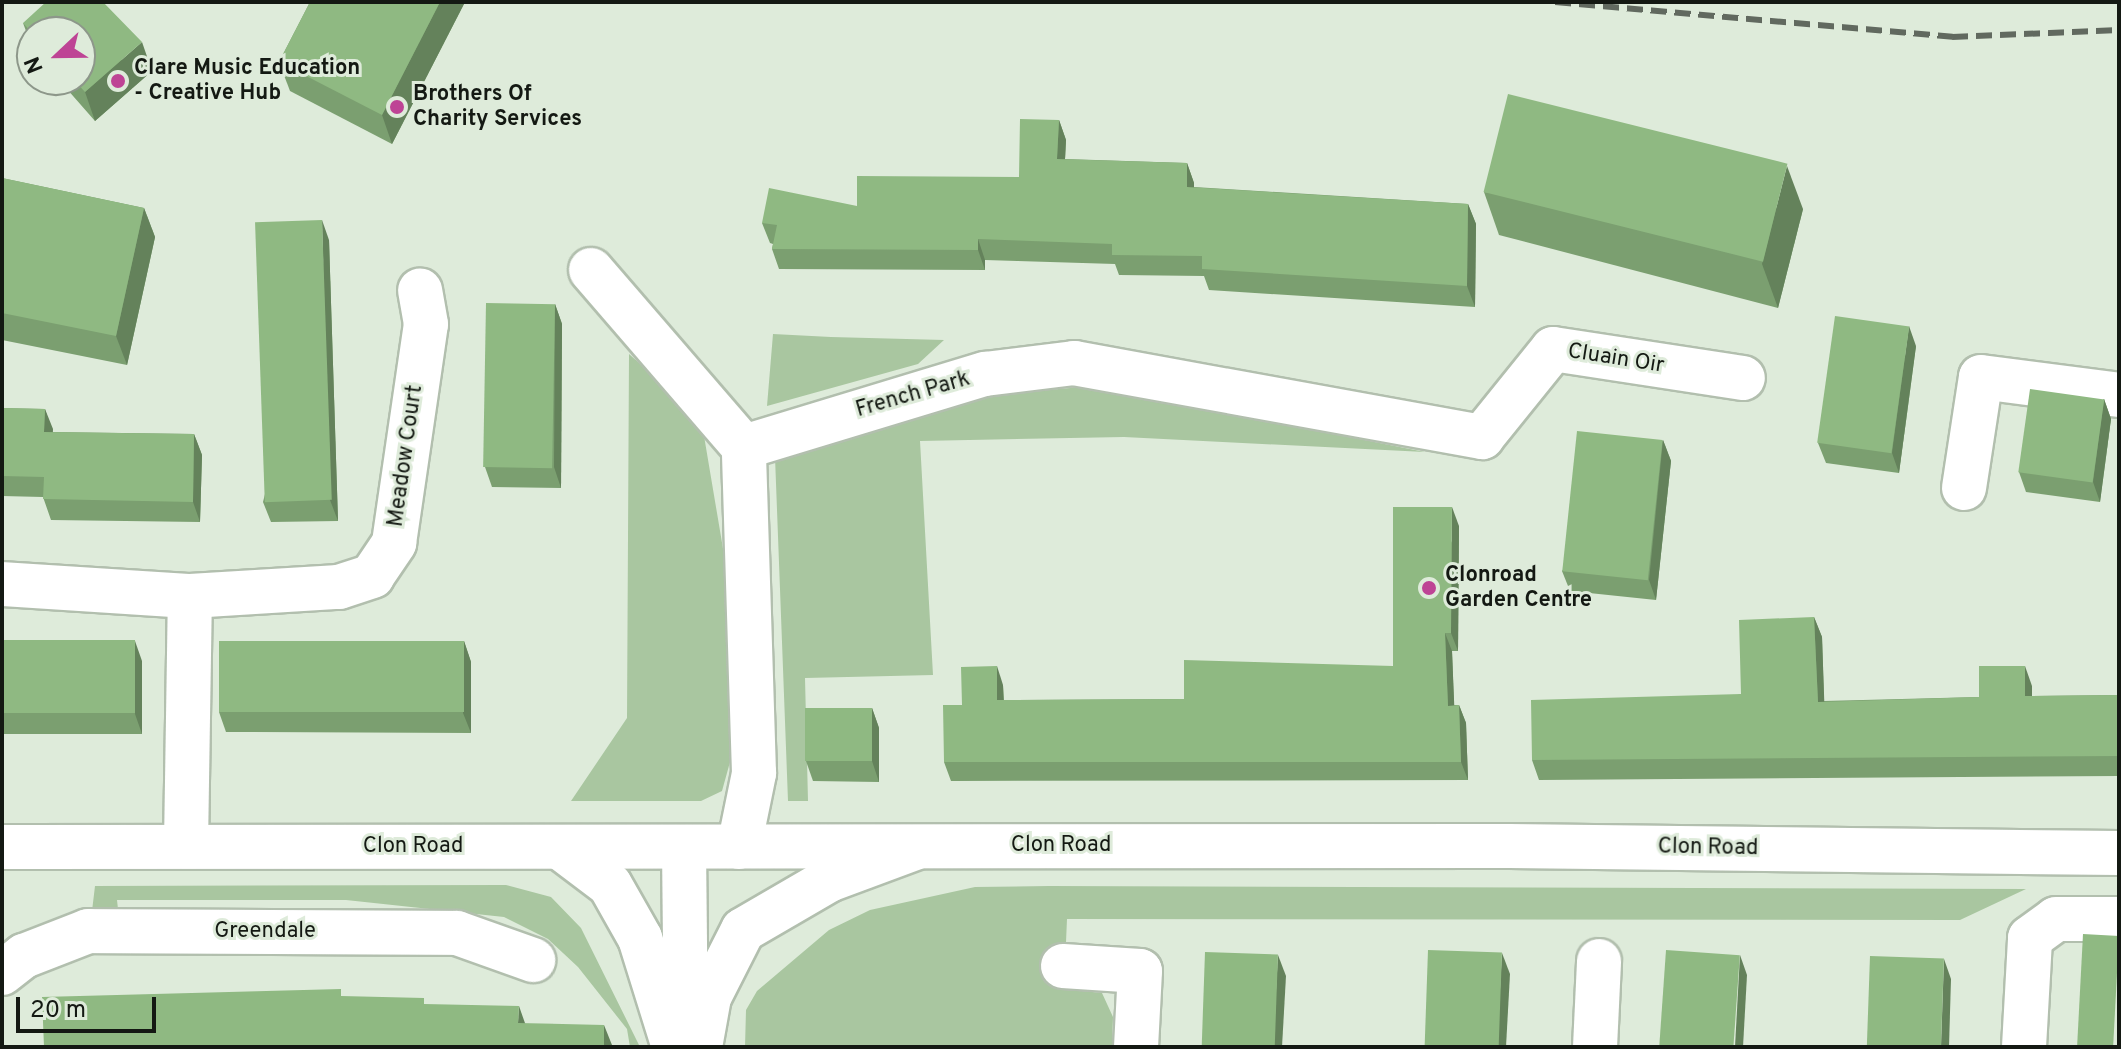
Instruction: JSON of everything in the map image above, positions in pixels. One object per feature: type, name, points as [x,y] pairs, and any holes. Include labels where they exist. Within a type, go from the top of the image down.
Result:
[{"type":"street","points":[[591,270],[744,447],[754,773],[739,847]]},
{"type":"street","name":"Meadow Court","points":[[2,584],[190,596],[339,587],[372,576],[394,543],[426,324],[420,291]]},
{"type":"street","name":"Cluain Oir","points":[[1482,437],[1553,349],[1743,378]]},
{"type":"street","name":"French Park","points":[[744,447],[985,374],[1074,363],[1482,437]]},
{"type":"street","points":[[1964,488],[1981,377],[2119,395]]},
{"type":"street","points":[[186,845],[190,596]]},
{"type":"street","name":"Clon Road","points":[[2,847],[917,847],[2119,853]]},
{"type":"street","points":[[684,847],[687,1047]]},
{"type":"street","points":[[700,1047],[709,997],[743,930],[829,880],[917,847]]},
{"type":"street","points":[[561,848],[610,885],[640,938],[674,1047]]},
{"type":"street","points":[[2024,1047],[2030,938],[2056,919],[2119,919]]},
{"type":"street","name":"Greendale","points":[[2,973],[24,956],[88,931],[457,933],[533,960]]},
{"type":"street","points":[[1595,1047],[1599,961]]},
{"type":"street","points":[[1063,966],[1140,971],[1136,1047]]},
{"type":"green space","points":[[773,334],[944,340],[918,364],[767,406]]},
{"type":"green space","points":[[629,354],[701,418],[748,697],[722,791],[701,801],[571,801],[627,718]]},
{"type":"green space","points":[[1093,386],[1425,452],[1124,437],[920,441],[933,675],[805,678],[808,801],[788,801],[775,457],[954,398]]},
{"type":"green space","points":[[506,885],[551,897],[581,928],[640,1047],[630,1047],[627,1029],[578,967],[548,939],[504,917],[346,900],[117,900],[118,909],[92,911],[95,886]]},
{"type":"green space","points":[[975,887],[2026,889],[1960,920],[1067,919],[1064,989],[1102,993],[1113,1017],[1112,1047],[745,1047],[746,1010],[757,991],[829,930],[870,910]]},
{"type":"building","points":[[46,2],[103,2],[142,42],[96,82],[96,16],[31,16]]},
{"type":"building","points":[[310,2],[440,2],[382,115],[279,62]]},
{"type":"building","points":[[1508,94],[1787,164],[1763,262],[1484,192]]},
{"type":"building","points":[[1020,119],[1059,120],[1057,159],[1187,163],[1187,187],[1468,204],[1467,286],[1202,269],[1202,256],[1112,255],[1112,244],[978,239],[978,250],[772,249],[777,225],[762,223],[769,188],[857,206],[857,176],[1019,177]]},
{"type":"building","points":[[2,178],[144,208],[116,336],[2,313]]},
{"type":"building","points":[[322,220],[332,500],[265,502],[255,222]]},
{"type":"building","points":[[486,303],[555,304],[552,468],[483,467]]},
{"type":"building","points":[[1835,316],[1909,326],[1891,453],[1817,443]]},
{"type":"building","points":[[2030,389],[2104,399],[2093,483],[2018,472]]},
{"type":"building","points":[[2,408],[45,409],[44,432],[194,434],[193,502],[43,499],[44,477],[2,476]]},
{"type":"building","points":[[1577,431],[1663,440],[1648,580],[1562,571]]},
{"type":"building","points":[[1393,507],[1452,507],[1451,633],[1445,633],[1448,706],[1459,705],[1461,762],[944,762],[943,705],[962,705],[961,667],[997,666],[997,700],[1184,699],[1184,660],[1393,666]]},
{"type":"building","points":[[1814,617],[1818,702],[1979,697],[1979,666],[2025,666],[2025,696],[2119,695],[2119,756],[1532,760],[1531,700],[1741,694],[1739,620]]},
{"type":"building","points":[[2,640],[135,640],[135,713],[2,713]]},
{"type":"building","points":[[219,641],[464,641],[464,712],[219,712]]},
{"type":"building","points":[[805,708],[872,708],[872,761],[805,761]]},
{"type":"building","points":[[2083,934],[2119,936],[2113,1047],[2077,1047]]},
{"type":"building","points":[[1428,950],[1502,953],[1499,1047],[1425,1047]]},
{"type":"building","points":[[1666,950],[1740,955],[1733,1047],[1659,1047]]},
{"type":"building","points":[[1205,952],[1278,955],[1275,1047],[1202,1047]]},
{"type":"building","points":[[1870,956],[1944,959],[1941,1047],[1867,1047]]},
{"type":"building","points":[[341,989],[341,996],[424,998],[424,1004],[519,1006],[518,1023],[604,1025],[604,1047],[44,1047],[42,997]]},
{"type":"railway","points":[[1555,2],[1952,37],[2119,30]]},
{"type":"place","name":"Clare Music Education - Creative Hub","points":[[118,81]]},
{"type":"place","name":"Brothers Of Charity Services","points":[[397,107]]},
{"type":"place","name":"Clonroad Garden Centre","points":[[1429,588]]}]
